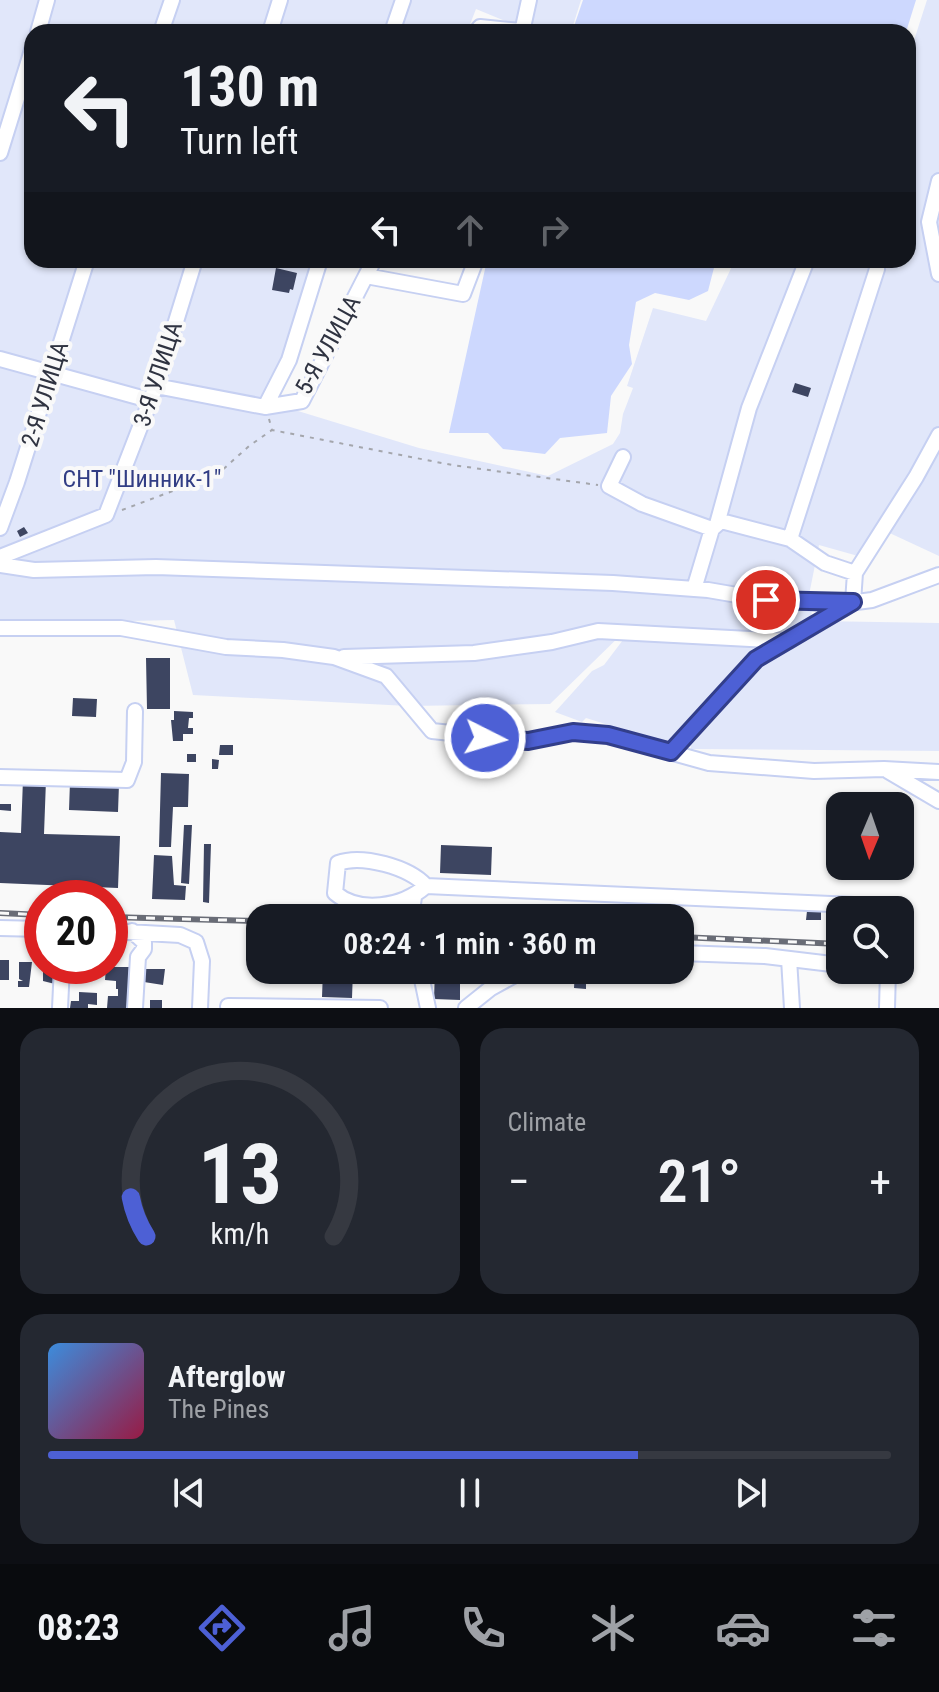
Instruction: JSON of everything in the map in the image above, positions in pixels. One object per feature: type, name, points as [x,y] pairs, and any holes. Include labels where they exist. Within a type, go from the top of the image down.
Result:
[{"type":"street","points":[[40,24],[47,0]]},
{"type":"street","points":[[164,24],[172,0]]},
{"type":"street","points":[[272,24],[280,0]]},
{"type":"street","points":[[395,24],[403,0]]},
{"type":"street","points":[[524,24],[529,0]]},
{"type":"street","points":[[0,153],[24,76]]},
{"type":"street","points":[[939,181],[929,222],[939,274]]},
{"type":"street","name":"2-Я УЛИЦА","points":[[0,528],[84,268]]},
{"type":"street","name":"3-Я УЛИЦА","points":[[106,515],[139,433],[192,268]]},
{"type":"street","points":[[0,359],[153,393],[265,407],[289,360],[318,268]]},
{"type":"street","name":"5-Я УЛИЦА","points":[[265,407],[302,401],[370,268]]},
{"type":"street","points":[[366,276],[463,294],[473,268]]},
{"type":"street","points":[[694,589],[749,408],[804,268]]},
{"type":"street","points":[[790,539],[877,269]]},
{"type":"street","points":[[853,602],[855,573],[939,435]]},
{"type":"street","points":[[623,457],[609,486],[642,504],[714,526]]},
{"type":"street","points":[[0,557],[106,515]]},
{"type":"street","points":[[714,526],[721,521],[790,539],[825,563],[855,573]]},
{"type":"street","points":[[0,565],[34,570],[156,567],[613,583],[694,589],[766,600],[853,602],[872,600],[932,578],[939,565]]},
{"type":"street","points":[[671,752],[756,659],[853,602]]},
{"type":"street","points":[[0,628],[121,628],[226,647],[334,657],[474,653],[552,642],[598,631],[789,641]]},
{"type":"street","points":[[334,657],[386,676],[432,731],[528,741],[573,732],[608,735],[709,763],[814,771],[884,769],[939,772]]},
{"type":"street","points":[[0,777],[127,780],[134,762],[135,711]]},
{"type":"street","points":[[884,769],[939,801]]},
{"type":"street","points":[[426,886],[418,877],[401,869],[350,858],[338,863],[335,893],[348,904],[392,905],[414,897],[426,886],[826,904]]},
{"type":"street","points":[[413,904],[414,897]]},
{"type":"street","points":[[0,928],[24,929]]},
{"type":"street","points":[[128,931],[180,935],[196,942],[202,961],[200,1008]]},
{"type":"street","points":[[132,931],[144,942],[144,949],[138,957],[135,1008]]},
{"type":"street","points":[[694,954],[826,963]]},
{"type":"street","points":[[789,959],[792,1008]]},
{"type":"street","points":[[60,1008],[61,984]]},
{"type":"street","points":[[423,984],[428,1008]]},
{"type":"street","points":[[466,1008],[498,984]]},
{"type":"street","points":[[887,1008],[888,984]]},
{"type":"street","points":[[228,1006],[380,1008]]},
{"type":"path","points":[[265,407],[272,430]]},
{"type":"path","points":[[106,515],[218,474],[272,430],[452,465],[613,488]]},
{"type":"green space","name":"СНТ \"Шинник-1\"","points":[[0,0],[581,0],[574,24],[513,24],[476,9],[470,24],[24,24],[24,268],[312,268],[288,354],[262,400],[419,448],[548,476],[613,444],[620,433],[633,388],[627,386],[653,308],[706,321],[731,268],[916,268],[916,34],[927,0],[939,0],[939,556],[881,529],[871,534],[858,556],[819,545],[810,590],[812,618],[787,633],[770,634],[759,651],[667,743],[586,718],[582,722],[555,712],[592,671],[604,665],[632,628],[628,628],[550,704],[408,706],[193,695],[174,620],[0,624]]},
{"type":"green space","points":[[817,621],[939,623],[939,751],[691,749],[688,731],[760,658]]},
{"type":"water","points":[[583,0],[916,0],[908,24],[575,24]]},
{"type":"water","points":[[485,268],[714,268],[708,291],[689,300],[655,293],[636,302],[629,345],[632,364],[611,396],[607,433],[560,438],[545,454],[503,449],[488,433],[449,433]]},
{"type":"building","points":[[276,268],[297,273],[293,290],[290,289],[289,293],[272,290]]},
{"type":"building","points":[[795,383],[811,388],[808,397],[792,392]]},
{"type":"building","points":[[24,527],[28,533],[20,537],[17,531]]},
{"type":"building","points":[[146,658],[170,658],[170,709],[147,709]]},
{"type":"building","points":[[73,698],[97,699],[96,717],[72,716]]},
{"type":"building","points":[[174,711],[193,712],[188,728],[193,728],[193,734],[183,734],[183,741],[173,741],[171,720],[174,720]]},
{"type":"building","points":[[220,745],[233,745],[233,755],[219,755]]},
{"type":"building","points":[[187,754],[196,754],[196,762],[187,762]]},
{"type":"building","points":[[212,759],[219,760],[218,769],[212,769]]},
{"type":"building","points":[[161,773],[189,774],[188,807],[173,807],[171,847],[159,847]]},
{"type":"building","points":[[23,779],[46,780],[44,834],[120,836],[118,880],[0,883],[0,832],[21,833]]},
{"type":"building","points":[[70,782],[119,784],[118,812],[69,810]]},
{"type":"building","points":[[0,804],[11,804],[11,811],[0,810]]},
{"type":"building","points":[[184,825],[192,825],[189,884],[181,883]]},
{"type":"building","points":[[204,844],[211,844],[209,903],[203,902]]},
{"type":"building","points":[[441,845],[492,847],[491,875],[440,873]]},
{"type":"building","points":[[154,855],[172,856],[174,885],[186,886],[185,900],[152,899]]},
{"type":"building","points":[[807,911],[821,912],[821,920],[806,920]]},
{"type":"building","points":[[0,960],[9,960],[9,980],[0,980]]},
{"type":"building","points":[[19,962],[24,962],[24,984],[29,984],[29,987],[18,987],[18,981],[23,981],[19,979]]},
{"type":"building","points":[[129,967],[127,1008],[107,1008],[108,996],[118,996],[116,984],[128,984]]},
{"type":"building","points":[[144,969],[165,969],[163,985],[144,982]]},
{"type":"building","points":[[322,984],[352,984],[352,998],[322,997]]},
{"type":"building","points":[[435,984],[460,984],[460,1000],[434,999]]},
{"type":"building","points":[[574,984],[586,984],[586,989],[574,988]]},
{"type":"building","points":[[79,992],[97,993],[97,1005],[70,1008],[71,1001],[79,1001]]},
{"type":"building","points":[[150,1000],[162,1000],[162,1008],[150,1008]]},
{"type":"railway","points":[[0,913],[24,914]]},
{"type":"railway","points":[[128,917],[246,921]]},
{"type":"railway","points":[[694,938],[826,943]]},
{"type":"route","points":[[485,738],[528,741],[573,732],[608,735],[671,752],[756,659],[853,602],[766,600]]}]
